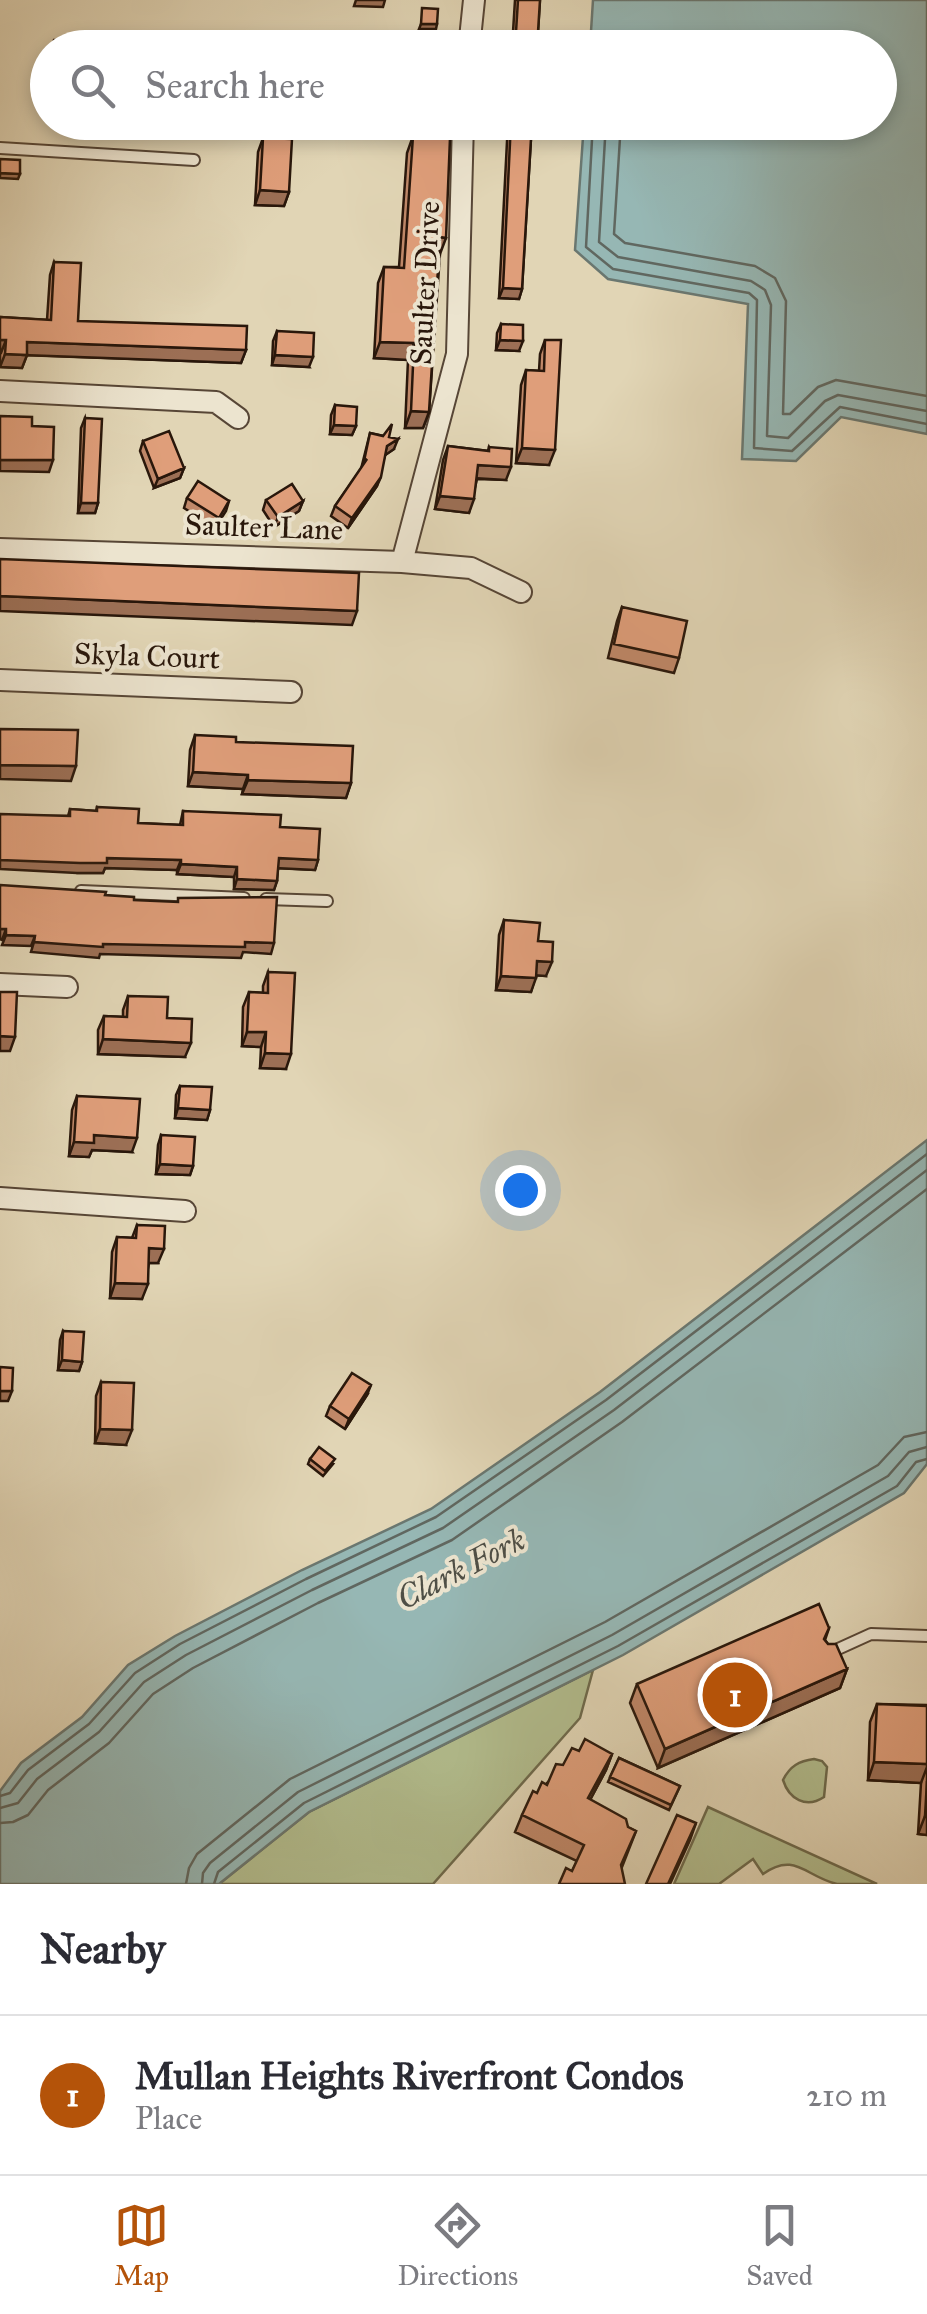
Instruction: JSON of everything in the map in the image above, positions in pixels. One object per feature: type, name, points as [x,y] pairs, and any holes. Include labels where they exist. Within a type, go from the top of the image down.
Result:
[{"type":"street","points":[[471,30],[474,0]]},
{"type":"street","name":"Saulter Drive","points":[[402,562],[457,354],[463,140]]},
{"type":"street","points":[[0,391],[216,402],[238,418]]},
{"type":"street","name":"Saulter Lane","points":[[0,549],[402,562],[471,568],[521,592]]},
{"type":"street","name":"Skyla Court","points":[[0,680],[291,692]]},
{"type":"street","points":[[0,984],[67,987]]},
{"type":"street","points":[[0,1198],[185,1210]]},
{"type":"lane","points":[[0,148],[194,160]]},
{"type":"lane","points":[[77,891],[328,901]]},
{"type":"lane","points":[[826,1654],[871,1634],[927,1636]]},
{"type":"green space","points":[[593,1670],[580,1718],[433,1884],[219,1884],[309,1812]]},
{"type":"green space","points":[[814,1759],[827,1767],[824,1797],[805,1802],[794,1797],[783,1780],[796,1765]]},
{"type":"green space","points":[[708,1807],[877,1884],[837,1884],[792,1865],[763,1874],[753,1859],[719,1884],[674,1884]]},
{"type":"water","points":[[593,0],[927,0],[927,434],[841,417],[796,461],[742,459],[748,304],[608,279],[575,250],[583,140],[897,140],[897,30],[591,30]]},
{"type":"water","name":"Clark Fork","points":[[927,1140],[927,1464],[904,1493],[623,1655],[309,1812],[219,1884],[0,1884],[0,1791],[21,1763],[82,1717],[128,1665],[302,1570],[431,1509],[600,1392]]},
{"type":"building","points":[[518,0],[540,0],[538,30],[516,30]]},
{"type":"building","points":[[422,8],[438,9],[437,24],[421,24]]},
{"type":"building","points":[[263,140],[292,140],[289,192],[260,190]]},
{"type":"building","points":[[413,140],[450,140],[446,238],[440,237],[429,412],[411,411],[414,343],[380,342],[384,267],[404,268]]},
{"type":"building","points":[[510,140],[531,140],[522,289],[503,288]]},
{"type":"building","points":[[0,159],[20,160],[20,174],[0,173]]},
{"type":"building","points":[[54,262],[81,263],[78,321],[247,326],[246,350],[27,342],[27,355],[5,354],[6,340],[0,340],[0,317],[51,320]]},
{"type":"building","points":[[501,324],[523,325],[523,341],[500,340]]},
{"type":"building","points":[[277,331],[314,333],[313,357],[275,355]]},
{"type":"building","points":[[545,340],[561,340],[555,450],[522,448],[526,370],[544,371]]},
{"type":"building","points":[[335,405],[357,407],[356,426],[334,425]]},
{"type":"building","points":[[0,416],[32,417],[32,426],[54,427],[53,460],[0,460]]},
{"type":"building","points":[[85,418],[102,419],[98,503],[81,503]]},
{"type":"building","points":[[392,424],[389,437],[398,439],[387,446],[381,477],[352,518],[335,506],[367,459],[364,461],[370,433],[383,436]]},
{"type":"building","points":[[169,431],[184,468],[158,479],[143,441]]},
{"type":"building","points":[[448,446],[489,451],[489,447],[512,449],[511,467],[478,465],[474,499],[440,496]]},
{"type":"building","points":[[198,481],[229,501],[219,518],[187,498]]},
{"type":"building","points":[[292,484],[303,501],[278,517],[266,500]]},
{"type":"building","points":[[0,559],[359,573],[357,611],[0,596]]},
{"type":"building","points":[[622,607],[687,621],[679,658],[614,644]]},
{"type":"building","points":[[0,729],[78,730],[76,766],[0,765]]},
{"type":"building","points":[[195,735],[236,737],[236,742],[353,746],[351,783],[248,780],[248,775],[193,772]]},
{"type":"building","points":[[97,807],[139,809],[138,823],[183,825],[183,811],[281,815],[280,827],[320,829],[318,860],[279,858],[277,881],[237,879],[237,867],[181,864],[181,860],[0,860],[0,814],[70,816],[70,809],[97,811]]},
{"type":"building","points":[[0,885],[106,892],[105,895],[134,900],[178,902],[178,898],[277,897],[274,943],[245,942],[245,947],[103,947],[34,942],[35,936],[6,935],[6,929],[0,929]]},
{"type":"building","points":[[504,920],[540,923],[538,941],[553,942],[552,962],[537,961],[536,978],[501,976]]},
{"type":"building","points":[[268,972],[295,973],[291,1054],[265,1053],[266,1032],[247,1032],[249,992],[268,993]]},
{"type":"building","points":[[0,992],[17,992],[15,1037],[0,1036]]},
{"type":"building","points":[[128,996],[168,997],[167,1018],[192,1019],[191,1043],[103,1039],[104,1016],[127,1017]]},
{"type":"building","points":[[180,1086],[212,1087],[210,1110],[178,1108]]},
{"type":"building","points":[[77,1096],[140,1099],[137,1138],[94,1135],[94,1143],[74,1142]]},
{"type":"building","points":[[161,1135],[195,1137],[193,1166],[160,1164]]},
{"type":"building","points":[[137,1225],[165,1226],[164,1249],[149,1248],[148,1284],[115,1283],[117,1237],[136,1238]]},
{"type":"building","points":[[63,1331],[84,1332],[82,1362],[62,1360]]},
{"type":"building","points":[[0,1367],[13,1368],[12,1391],[0,1391]]},
{"type":"building","points":[[352,1373],[371,1385],[349,1419],[330,1406]]},
{"type":"building","points":[[101,1382],[134,1383],[132,1430],[100,1429]]},
{"type":"building","points":[[319,1447],[335,1459],[325,1471],[310,1459]]},
{"type":"building","points":[[819,1604],[829,1628],[824,1639],[828,1644],[836,1644],[847,1669],[665,1749],[637,1684]]},
{"type":"building","points":[[877,1704],[927,1706],[927,1764],[874,1762]]},
{"type":"building","points":[[585,1739],[612,1754],[588,1798],[626,1819],[628,1827],[636,1831],[621,1865],[625,1884],[559,1884],[566,1868],[572,1871],[584,1845],[522,1815],[533,1791],[537,1793],[542,1782],[547,1785],[556,1764],[563,1765],[572,1748],[579,1751]]},
{"type":"building","points":[[619,1758],[680,1786],[671,1805],[610,1777]]},
{"type":"building","points":[[677,1815],[696,1823],[668,1884],[646,1884]]},
{"type":"place","name":"Mullan Heights Riverfront Condos","points":[[735,1695]]}]
